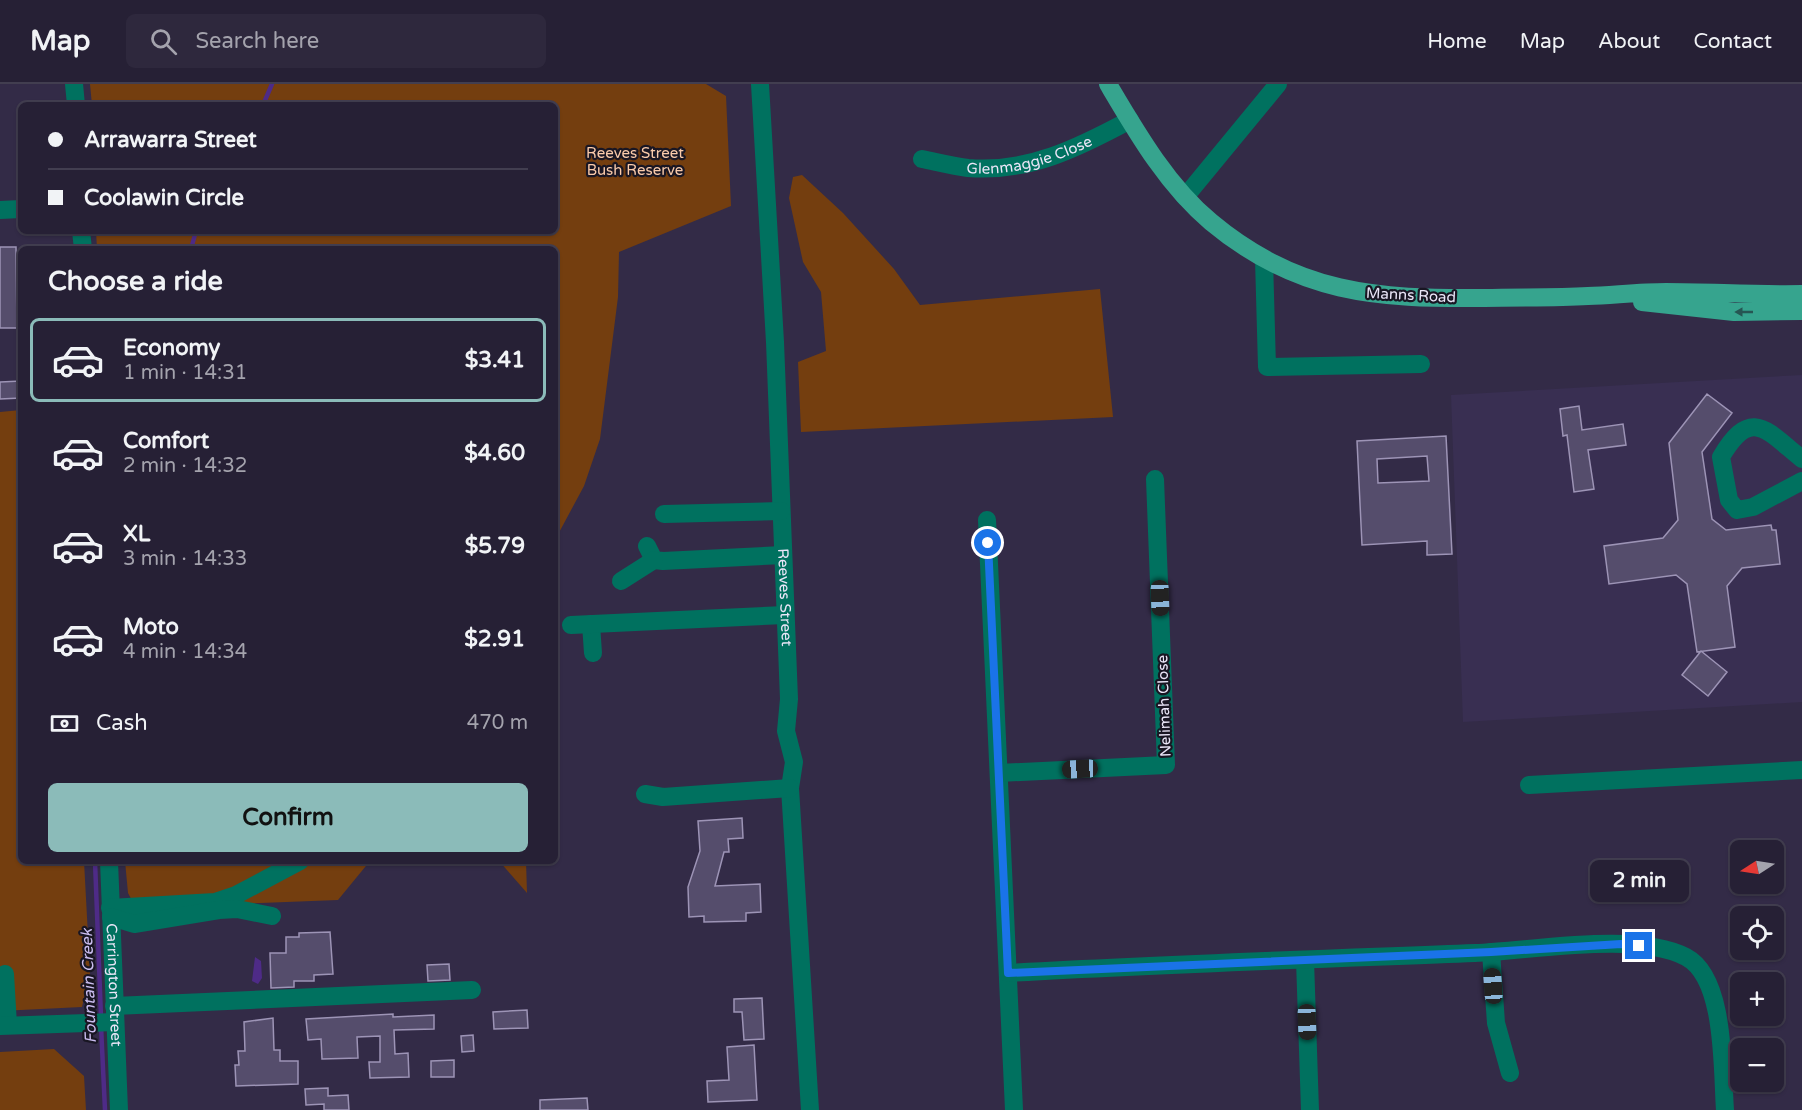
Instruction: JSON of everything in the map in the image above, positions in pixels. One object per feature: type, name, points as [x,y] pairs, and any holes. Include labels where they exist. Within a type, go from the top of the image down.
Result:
[{"type":"main road","name":"Manns Road","points":[[1108,84],[1163,170],[1185,197],[1212,223],[1264,259],[1327,285],[1382,296],[1586,297],[1665,292],[1728,296],[1802,294]]},
{"type":"main road","name":"Manns Road","points":[[1586,297],[1734,312],[1802,311]]},
{"type":"street","points":[[74,84],[76,102]]},
{"type":"street","name":"Reeves Street","points":[[760,84],[789,699],[786,731],[792,747],[794,762],[790,788],[810,1110]]},
{"type":"street","points":[[1185,197],[1278,84]]},
{"type":"street","name":"Glenmaggie Close","points":[[922,159],[968,168],[1021,167],[1077,149],[1130,120]]},
{"type":"street","points":[[0,210],[18,209]]},
{"type":"street","points":[[1264,259],[1267,367],[1421,364]]},
{"type":"street","points":[[1802,459],[1769,432],[1755,426],[1744,428],[1737,433],[1721,457],[1729,500],[1737,510],[1753,507],[1802,480]]},
{"type":"street","name":"Nelimah Close","points":[[999,773],[1166,765],[1155,479]]},
{"type":"street","points":[[664,514],[781,511]]},
{"type":"street","points":[[987,520],[1014,1110]]},
{"type":"street","points":[[621,581],[650,553],[783,555]]},
{"type":"street","points":[[571,625],[785,615]]},
{"type":"street","points":[[591,624],[593,653]]},
{"type":"street","points":[[1529,785],[1802,770]]},
{"type":"street","points":[[645,794],[663,796],[790,788]]},
{"type":"street","name":"Carrington Street","points":[[108,864],[119,1110]]},
{"type":"street","points":[[110,912],[215,902],[236,895],[294,864]]},
{"type":"street","points":[[110,912],[134,924],[219,910],[237,909],[272,916]]},
{"type":"street","points":[[1008,973],[1491,952],[1621,944],[1657,948],[1687,957],[1705,976],[1719,1017],[1725,1110]]},
{"type":"street","points":[[1491,952],[1496,1023],[1510,1073]]},
{"type":"street","points":[[1305,960],[1310,1110]]},
{"type":"street","points":[[5,974],[4,1025],[85,1023],[114,1014],[472,990]]},
{"type":"shaded area","points":[[1802,375],[1802,702],[1463,722],[1451,395]]},
{"type":"shaded area","points":[[255,957],[261,961],[262,978],[258,984],[252,981]]},
{"type":"green space","name":"Reeves Street Bush Reserve","points":[[90,84],[706,84],[726,96],[731,206],[619,252],[618,297],[600,439],[584,486],[558,534],[558,246],[97,246],[96,234],[558,234],[558,102],[92,102]]},
{"type":"green space","points":[[802,175],[843,213],[894,269],[920,305],[1100,289],[1113,417],[801,432],[798,362],[826,351],[821,292],[803,262],[789,198],[793,177]]},
{"type":"green space","points":[[18,410],[18,864],[84,864],[90,973],[82,1007],[0,1011],[0,412]]},
{"type":"green space","points":[[125,864],[368,864],[338,900],[136,908],[128,893]]},
{"type":"green space","points":[[502,864],[526,864],[527,893]]},
{"type":"green space","points":[[54,1049],[84,1076],[86,1110],[0,1110],[0,1052]]},
{"type":"building","points":[[0,247],[16,247],[17,328],[0,328]]},
{"type":"building","points":[[18,381],[18,398],[0,399],[0,382]]},
{"type":"building","points":[[1707,394],[1732,413],[1702,452],[1712,519],[1726,530],[1771,525],[1772,530],[1776,530],[1780,564],[1742,568],[1727,586],[1735,647],[1697,652],[1687,584],[1676,575],[1609,584],[1604,546],[1663,538],[1678,520],[1669,443]]},
{"type":"building","points":[[1579,406],[1582,430],[1623,424],[1626,445],[1588,450],[1594,489],[1574,492],[1567,435],[1563,436],[1560,409]]},
{"type":"building","points":[[1446,436],[1452,554],[1427,555],[1427,541],[1362,545],[1357,441]],"holes":[[[1427,456],[1429,481],[1378,483],[1377,459]]]},
{"type":"building","points":[[1701,651],[1727,672],[1708,696],[1682,675]]},
{"type":"building","points":[[742,818],[743,838],[728,839],[729,852],[724,852],[715,886],[760,884],[761,912],[746,913],[746,921],[704,922],[704,916],[689,917],[688,887],[700,851],[698,821]]},
{"type":"building","points":[[330,932],[333,974],[314,975],[314,981],[294,981],[294,987],[271,988],[270,953],[286,953],[286,937],[299,937],[299,933]]},
{"type":"building","points":[[449,964],[450,980],[428,981],[427,965]]},
{"type":"building","points":[[762,998],[764,1039],[744,1040],[742,1012],[734,1012],[734,999]]},
{"type":"building","points":[[527,1010],[528,1028],[494,1029],[493,1012]]},
{"type":"building","points":[[393,1014],[393,1017],[434,1015],[434,1029],[394,1030],[395,1054],[408,1053],[409,1077],[370,1078],[369,1062],[380,1062],[380,1036],[357,1037],[358,1058],[322,1059],[321,1039],[308,1040],[306,1019]]},
{"type":"building","points":[[273,1018],[274,1050],[280,1050],[280,1061],[298,1061],[298,1084],[236,1086],[235,1065],[239,1065],[238,1051],[245,1051],[244,1022]]},
{"type":"building","points":[[473,1035],[474,1051],[462,1052],[461,1036]]},
{"type":"building","points":[[754,1045],[757,1100],[708,1102],[707,1081],[729,1080],[727,1047]]},
{"type":"building","points":[[454,1060],[454,1077],[431,1077],[431,1061]]},
{"type":"building","points":[[328,1088],[328,1096],[348,1095],[349,1110],[324,1110],[324,1104],[306,1105],[305,1089]]},
{"type":"building","points":[[587,1098],[588,1110],[540,1110],[540,1100]]},
{"type":"waterway","name":"Fountain Creek","points":[[264,102],[272,84]]},
{"type":"waterway","name":"Fountain Creek","points":[[192,246],[195,234]]},
{"type":"waterway","name":"Fountain Creek","points":[[95,864],[101,1017]]},
{"type":"waterway","name":"Fountain Creek","points":[[101,1026],[105,1110]]},
{"type":"route","points":[[988,543],[1008,973],[1491,952],[1621,944],[1639,946]]}]
